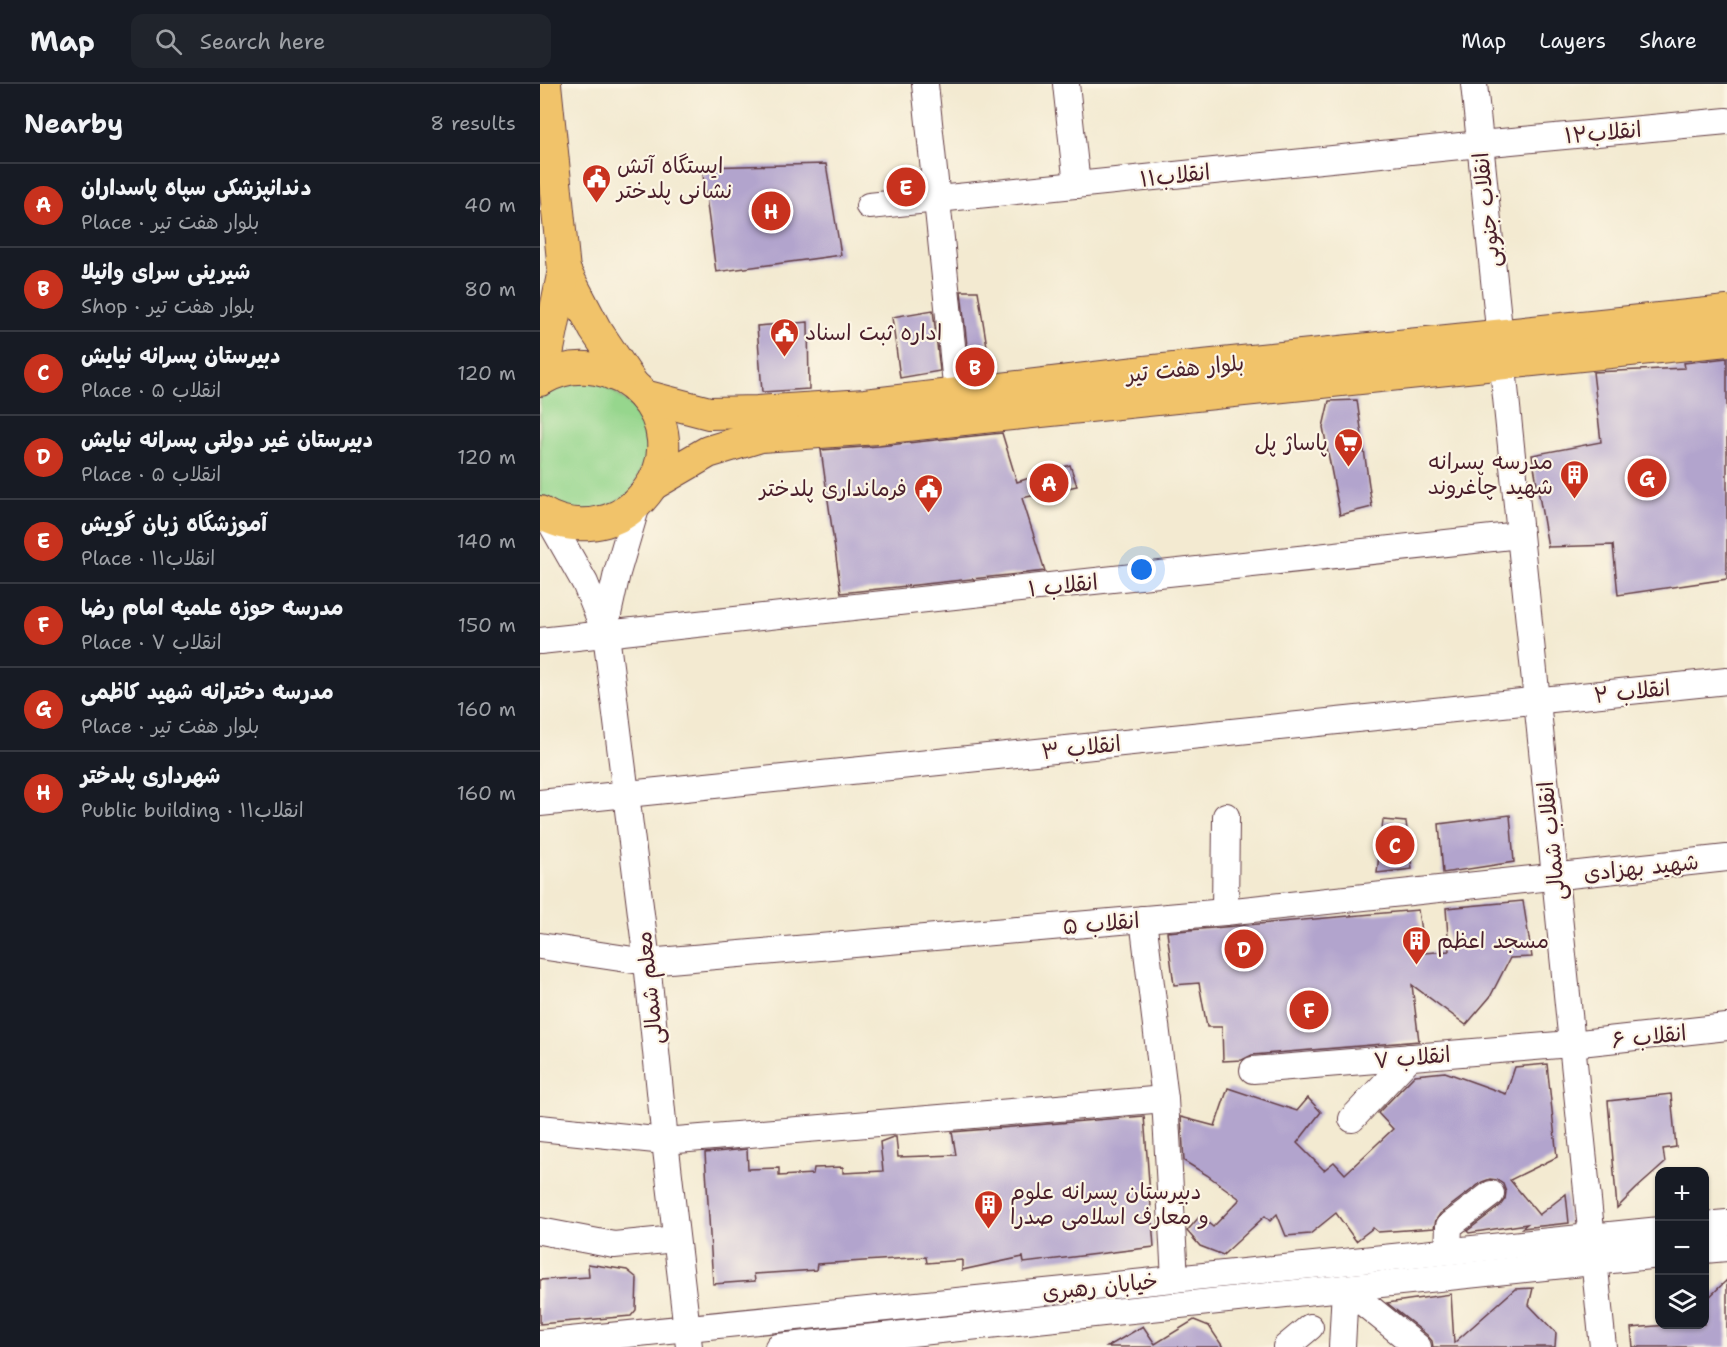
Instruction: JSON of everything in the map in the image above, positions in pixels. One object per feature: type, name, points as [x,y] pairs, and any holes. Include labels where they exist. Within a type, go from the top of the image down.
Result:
[{"type":"main road","points":[[541,380],[564,270],[545,84]]},
{"type":"main road","points":[[564,270],[595,329],[657,416],[662,438],[662,462],[645,495]]},
{"type":"main road","name":"بلوار هفت تیر","points":[[543,514],[569,524],[593,525],[617,518],[645,495],[708,452],[761,436],[878,428],[1500,349],[1727,312]]},
{"type":"main road","name":"بلوار هفت تیر","points":[[541,380],[563,370],[588,367],[611,372],[638,390],[709,413],[757,412],[865,405],[1144,372],[1500,349],[1727,340]]},
{"type":"street","points":[[925,84],[957,394]]},
{"type":"street","points":[[1066,84],[1077,185]]},
{"type":"street","name":"انقلاب جنوبی","points":[[1474,84],[1500,349]]},
{"type":"street","name":"انقلاب۱۲","points":[[1480,144],[1727,121]]},
{"type":"street","name":"انقلاب۱۱","points":[[869,206],[1480,144]]},
{"type":"street","name":"انقلاب شمالی","points":[[1500,349],[1603,1347]]},
{"type":"street","points":[[606,631],[617,573],[645,495]]},
{"type":"street","points":[[543,514],[585,583],[606,631]]},
{"type":"street","name":"انقلاب ۱","points":[[540,641],[606,631],[1520,535]]},
{"type":"street","name":"معلم شمالی","points":[[606,631],[647,962],[688,1337]]},
{"type":"street","name":"انقلاب ۲","points":[[1536,701],[1727,681]]},
{"type":"street","name":"انقلاب ۳","points":[[540,803],[1536,701]]},
{"type":"street","points":[[1225,912],[1226,816]]},
{"type":"street","name":"شهید بهزادی","points":[[1554,875],[1727,858]]},
{"type":"street","name":"انقلاب ۵","points":[[540,946],[647,962],[1225,912],[1554,875]]},
{"type":"street","points":[[1143,919],[1165,1099],[1175,1279]]},
{"type":"street","name":"انقلاب ۶","points":[[1571,1044],[1727,1028]]},
{"type":"street","name":"انقلاب ۷","points":[[1253,1070],[1571,1044]]},
{"type":"street","points":[[1352,1119],[1410,1056]]},
{"type":"street","points":[[540,1128],[665,1141],[1165,1099]]},
{"type":"street","points":[[1448,1251],[1449,1226],[1491,1194]]},
{"type":"street","points":[[1709,1225],[1727,1223]]},
{"type":"street","name":"خیابان رهبری","points":[[540,1343],[688,1337],[1175,1279],[1655,1230]]},
{"type":"street","points":[[540,1231],[614,1245],[676,1239]]},
{"type":"street","points":[[1709,1250],[1727,1248]]},
{"type":"street","name":"خیابان رهبری","points":[[778,1347],[922,1339],[1345,1288],[1655,1255]]},
{"type":"street","points":[[1342,1347],[1345,1288]]},
{"type":"street","points":[[1345,1288],[1418,1347]]},
{"type":"street","points":[[1286,1347],[1310,1327]]},
{"type":"green space","points":[[602,382],[638,410],[647,430],[649,453],[631,494],[592,516],[540,502],[540,393],[557,383]]},
{"type":"building","points":[[826,164],[841,255],[716,272],[702,167]]},
{"type":"building","points":[[919,173],[920,186],[892,189],[891,178]]},
{"type":"building","points":[[961,291],[978,291],[991,371],[970,373]]},
{"type":"building","points":[[933,310],[940,371],[900,378],[892,317]]},
{"type":"building","name":"اداره ثبت اسناد","points":[[808,322],[809,389],[762,392],[757,326]]},
{"type":"building","points":[[1727,358],[1727,579],[1618,595],[1613,545],[1548,547],[1532,455],[1601,442],[1593,372],[1685,368],[1684,363]]},
{"type":"building","name":"پاساژ پل","points":[[1357,400],[1372,507],[1340,515],[1323,427],[1329,401]]},
{"type":"building","name":"فرمانداری پلدختر","points":[[1002,433],[1017,482],[1070,465],[1077,486],[1022,498],[1045,571],[841,593],[821,450]]},
{"type":"building","points":[[1510,815],[1514,862],[1443,873],[1439,824]]},
{"type":"building","points":[[1383,820],[1406,822],[1412,869],[1377,873]]},
{"type":"building","points":[[1523,901],[1532,957],[1510,958],[1490,997],[1466,1025],[1412,985],[1419,1041],[1252,1055],[1242,1060],[1223,1061],[1222,1027],[1207,1027],[1199,983],[1174,985],[1167,932],[1418,910],[1424,953],[1449,951],[1446,908]]},
{"type":"building","points":[[1547,1064],[1557,1157],[1510,1180],[1539,1215],[1566,1194],[1569,1223],[1522,1228],[1527,1224],[1469,1233],[1467,1231],[1500,1206],[1505,1199],[1506,1192],[1503,1184],[1490,1179],[1482,1182],[1440,1214],[1434,1228],[1378,1232],[1373,1228],[1356,1241],[1336,1213],[1310,1234],[1286,1236],[1277,1214],[1270,1221],[1265,1216],[1223,1255],[1200,1246],[1187,1231],[1200,1216],[1213,1227],[1240,1199],[1184,1161],[1181,1117],[1215,1126],[1228,1088],[1297,1111],[1308,1098],[1321,1112],[1297,1143],[1324,1170],[1334,1162],[1345,1174],[1393,1129],[1378,1113],[1415,1075],[1445,1072],[1506,1094],[1515,1067]]},
{"type":"building","points":[[1671,1094],[1676,1147],[1663,1149],[1665,1163],[1661,1167],[1655,1167],[1655,1172],[1617,1208],[1608,1101]]},
{"type":"building","points":[[1144,1116],[1154,1247],[1024,1263],[1023,1257],[962,1270],[962,1260],[927,1263],[926,1257],[817,1264],[816,1270],[754,1274],[755,1281],[713,1284],[705,1153],[747,1149],[748,1169],[779,1168],[779,1176],[813,1174],[814,1168],[843,1167],[843,1173],[883,1171],[880,1142],[893,1137],[896,1137],[898,1157],[956,1155],[952,1132]]},
{"type":"building","points":[[588,1264],[627,1270],[637,1278],[636,1310],[631,1316],[540,1324],[540,1280],[589,1277]]},
{"type":"building","points":[[1727,1280],[1727,1347],[1633,1347],[1631,1328],[1655,1326],[1655,1329],[1709,1329],[1709,1297]]},
{"type":"building","points":[[1533,1288],[1529,1305],[1556,1333],[1555,1347],[1433,1347],[1427,1335],[1387,1303],[1451,1294],[1454,1343],[1515,1289]]},
{"type":"building","points":[[1194,1320],[1209,1326],[1223,1347],[1107,1347],[1143,1326],[1155,1344]]},
{"type":"place","name":"آموزشگاه زبان گویش","points":[[906,187]]},
{"type":"place","name":"ایستگاه آتش نشانی پلدختر","points":[[596,204]]},
{"type":"place","name":"شهرداری پلدختر","points":[[771,211]]},
{"type":"place","name":"اداره ثبت اسناد","points":[[784,358]]},
{"type":"place","name":"شیرینی سرای وانیلا","points":[[975,367]]},
{"type":"place","name":"پاساژ پل","points":[[1349,468]]},
{"type":"place","name":"مدرسه دخترانه شهید کاظمی","points":[[1647,478]]},
{"type":"place","name":"دندانپزشکی سپاه پاسداران","points":[[1049,483]]},
{"type":"place","name":"مدرسه پسرانه شهید چاغروند","points":[[1574,500]]},
{"type":"place","name":"فرمانداری پلدختر","points":[[928,514]]},
{"type":"place","name":"دبیرستان پسرانه نیایش","points":[[1395,845]]},
{"type":"place","name":"دبیرستان غیر دولتی پسرانه نیایش","points":[[1244,949]]},
{"type":"place","name":"مسجد اعظم","points":[[1416,966]]},
{"type":"place","name":"مدرسه حوزه علمیه امام رضا","points":[[1309,1010]]},
{"type":"place","name":"دبیرستان پسرانه علوم و معارف اسلامی صدرا","points":[[989,1230]]}]
